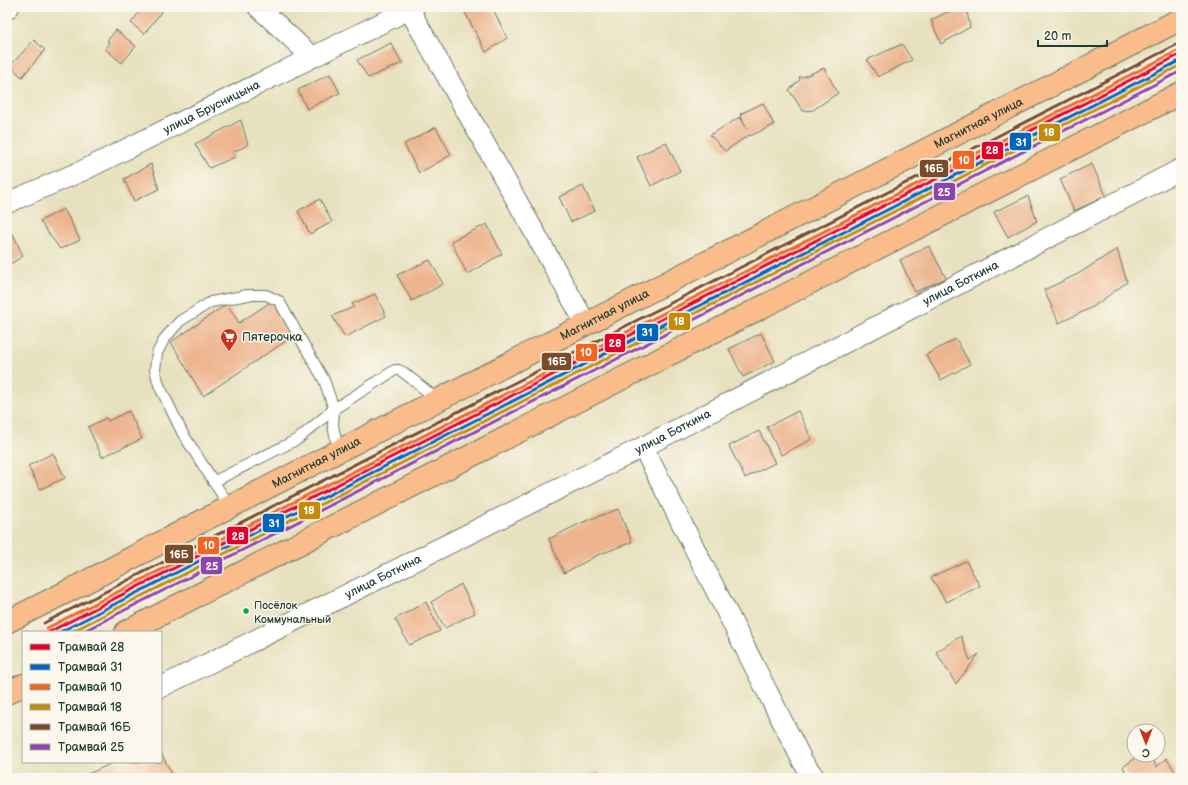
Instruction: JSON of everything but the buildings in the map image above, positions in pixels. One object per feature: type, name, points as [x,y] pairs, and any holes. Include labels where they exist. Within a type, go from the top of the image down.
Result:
[{"type":"main road","name":"Магнитная улица","points":[[7,622],[1181,19]]},
{"type":"main road","points":[[128,631],[1181,93]]},
{"type":"main road","points":[[7,693],[22,686]]},
{"type":"street","points":[[258,7],[312,57]]},
{"type":"street","points":[[411,8],[586,324]]},
{"type":"street","name":"улица Брусницына","points":[[7,203],[84,170],[411,8]]},
{"type":"street","name":"улица Боткина","points":[[162,687],[643,447],[1181,169]]},
{"type":"street","points":[[643,447],[803,762],[815,778]]},
{"type":"lane","points":[[230,507],[183,434],[159,385],[155,370],[157,353],[165,338],[180,321],[211,302],[248,295],[266,295],[279,301],[324,380],[334,409],[333,426],[338,451]]},
{"type":"lane","points":[[213,482],[298,438],[334,409],[395,370],[400,370],[403,372],[438,400]]},
{"type":"tram line","name":"16Б","points":[[44,623],[1176,45]]},
{"type":"tram line","name":"10","points":[[47,628],[1179,50]]},
{"type":"tram line","name":"28","points":[[51,631],[1181,54]]},
{"type":"tram line","name":"31","points":[[62,631],[1181,60]]},
{"type":"tram line","name":"18","points":[[73,631],[1181,65]]},
{"type":"tram line","name":"25","points":[[84,631],[1181,71]]},
{"type":"place","name":"Пятерочка","points":[[229,352]]},
{"type":"place","name":"Посёлок Коммунальный","points":[[246,611]]}]
